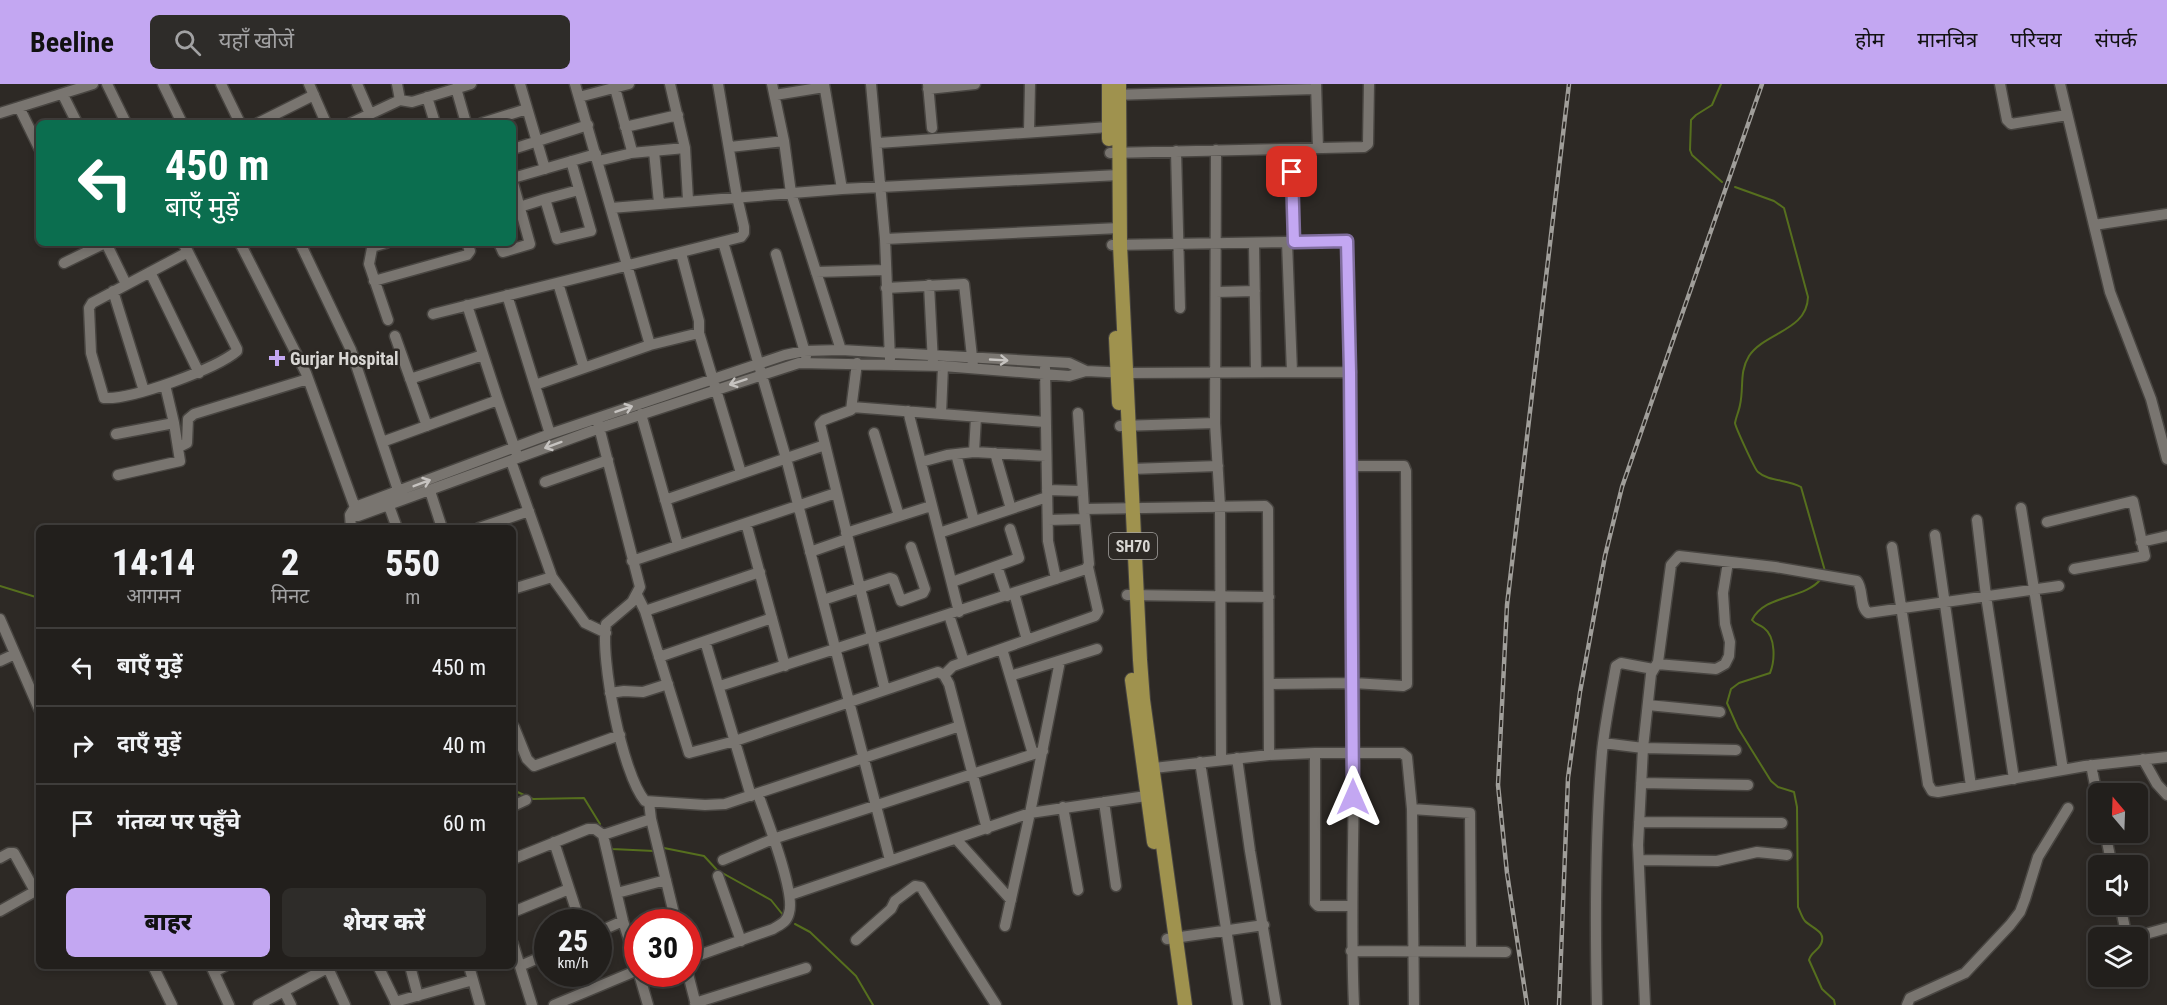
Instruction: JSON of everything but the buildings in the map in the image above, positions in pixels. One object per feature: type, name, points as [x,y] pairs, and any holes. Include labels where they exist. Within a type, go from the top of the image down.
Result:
[{"type":"main road","name":"SH70","points":[[1114,90],[1109,127],[1114,153]]},
{"type":"main road","name":"SH70","points":[[1114,90],[1115,228],[1132,595],[1134,701],[1152,796],[1171,938],[1176,1005]]},
{"type":"main road","name":"SH70","points":[[1125,426],[1131,469],[1128,509]]},
{"type":"main road","name":"SH70","points":[[1171,938],[1185,1005]]},
{"type":"street","points":[[0,113],[93,84]]},
{"type":"street","points":[[107,84],[125,120]]},
{"type":"street","points":[[163,84],[181,120]]},
{"type":"street","points":[[221,84],[239,120]]},
{"type":"street","points":[[357,84],[370,114]]},
{"type":"street","points":[[397,84],[403,100]]},
{"type":"street","points":[[357,120],[403,100],[427,97],[450,88],[471,84]]},
{"type":"street","points":[[520,84],[545,168]]},
{"type":"street","points":[[575,84],[650,345]]},
{"type":"street","points":[[579,97],[629,84]]},
{"type":"street","points":[[670,84],[685,148],[688,200]]},
{"type":"street","points":[[433,314],[741,237],[744,233],[718,84]]},
{"type":"street","points":[[772,84],[784,141],[791,193],[841,350]]},
{"type":"street","points":[[871,84],[885,239],[890,359]]},
{"type":"street","points":[[932,128],[928,86],[975,84]]},
{"type":"street","points":[[1029,132],[1030,84]]},
{"type":"street","points":[[1114,153],[1367,146],[1369,84]]},
{"type":"street","points":[[2000,84],[2007,120],[2011,124],[2067,115]]},
{"type":"street","points":[[2060,84],[2110,292],[2151,399],[2167,459]]},
{"type":"street","points":[[775,95],[824,85],[842,189]]},
{"type":"street","points":[[1114,90],[1316,87],[1318,148]]},
{"type":"street","points":[[450,88],[465,120]]},
{"type":"street","points":[[615,88],[631,153]]},
{"type":"street","points":[[263,120],[311,89],[325,120]]},
{"type":"street","points":[[63,95],[76,120]]},
{"type":"street","points":[[427,97],[434,120]]},
{"type":"street","points":[[19,107],[36,142]]},
{"type":"street","points":[[499,120],[527,109]]},
{"type":"street","points":[[625,127],[678,115]]},
{"type":"street","points":[[516,147],[588,125]]},
{"type":"street","points":[[878,143],[1109,127]]},
{"type":"street","points":[[730,147],[784,141]]},
{"type":"street","points":[[516,177],[571,161],[685,148]]},
{"type":"street","points":[[1292,149],[1290,242],[1292,372]]},
{"type":"street","points":[[1216,150],[1215,423],[1220,506],[1221,760]]},
{"type":"street","points":[[654,151],[659,203]]},
{"type":"street","points":[[1176,151],[1179,308]]},
{"type":"street","points":[[545,199],[556,239],[591,229],[571,161]]},
{"type":"street","points":[[611,208],[842,189],[1115,175]]},
{"type":"street","points":[[500,246],[503,252],[530,244],[516,208],[579,190]]},
{"type":"street","points":[[2094,225],[2167,214]]},
{"type":"street","points":[[885,239],[1115,228]]},
{"type":"street","points":[[1116,245],[1347,241],[1354,753],[1351,951],[1354,1005]]},
{"type":"street","points":[[723,243],[786,458],[890,860]]},
{"type":"street","points":[[1254,243],[1256,372]]},
{"type":"street","points":[[64,263],[99,246]]},
{"type":"street","points":[[107,246],[126,284]]},
{"type":"street","points":[[242,246],[308,379],[355,513],[352,525]]},
{"type":"street","points":[[301,246],[351,350],[400,497]]},
{"type":"street","points":[[372,246],[369,264],[388,320]]},
{"type":"street","points":[[374,281],[467,255],[470,251],[468,246]]},
{"type":"street","points":[[186,247],[237,349],[235,353],[199,373],[144,391],[106,399],[103,396],[91,353],[89,308],[97,300],[126,284],[150,272],[186,247]]},
{"type":"street","points":[[681,252],[699,321],[699,333],[741,473]]},
{"type":"street","points":[[776,254],[806,356]]},
{"type":"street","points":[[816,272],[885,270]]},
{"type":"street","points":[[150,272],[199,373]]},
{"type":"street","points":[[558,283],[584,368]]},
{"type":"street","points":[[886,288],[964,284],[973,363]]},
{"type":"street","points":[[928,285],[941,414]]},
{"type":"street","points":[[113,291],[144,391]]},
{"type":"street","points":[[1216,292],[1255,291]]},
{"type":"street","points":[[507,294],[550,434]]},
{"type":"street","points":[[467,304],[514,447],[529,511],[552,577],[580,618],[590,627],[606,633]]},
{"type":"street","points":[[535,385],[650,345],[699,333]]},
{"type":"street","points":[[395,336],[427,426]]},
{"type":"street","points":[[355,513],[389,506],[400,497],[430,491],[515,459],[598,423],[806,356],[841,350],[890,359],[937,363],[1069,363],[1086,371]]},
{"type":"street","points":[[410,379],[483,355]]},
{"type":"street","points":[[806,356],[857,363],[890,359]]},
{"type":"street","points":[[1045,362],[1049,550],[1056,579]]},
{"type":"street","points":[[857,363],[852,407],[849,412],[821,422],[836,493],[885,690]]},
{"type":"street","points":[[973,363],[1044,374],[1069,375],[1086,371],[1123,373],[1350,372]]},
{"type":"street","points":[[179,447],[187,443],[188,419],[194,414],[308,379]]},
{"type":"street","points":[[355,513],[400,497],[514,447],[550,434],[641,414],[715,384]]},
{"type":"street","points":[[117,475],[178,463],[181,458],[165,385]]},
{"type":"street","points":[[382,442],[498,400]]},
{"type":"street","points":[[852,407],[1045,422]]},
{"type":"street","points":[[908,411],[952,582],[954,613],[964,662]]},
{"type":"street","points":[[944,675],[953,666],[1097,614],[1088,567],[1078,413]]},
{"type":"street","points":[[641,414],[678,545]]},
{"type":"street","points":[[974,452],[976,417]]},
{"type":"street","points":[[116,434],[174,423]]},
{"type":"street","points":[[598,423],[640,587],[632,602],[606,624],[606,633],[610,693],[636,787],[645,801],[705,806],[725,804],[960,726]]},
{"type":"street","points":[[1125,426],[1215,423]]},
{"type":"street","points":[[874,433],[899,516]]},
{"type":"street","points":[[665,500],[825,445]]},
{"type":"street","points":[[921,462],[974,452],[1046,456]]},
{"type":"street","points":[[995,453],[1011,509]]},
{"type":"street","points":[[956,454],[974,521]]},
{"type":"street","points":[[545,482],[608,460]]},
{"type":"street","points":[[1131,469],[1218,466]]},
{"type":"street","points":[[1269,684],[1353,683],[1403,686],[1407,684],[1406,471],[1404,466],[1351,466]]},
{"type":"street","points":[[430,491],[441,525]]},
{"type":"street","points":[[939,532],[1011,509],[1047,494],[1082,491]]},
{"type":"street","points":[[632,561],[836,493]]},
{"type":"street","points":[[2047,522],[2133,501],[2145,556],[2074,569]]},
{"type":"street","points":[[389,506],[396,525]]},
{"type":"street","points":[[810,552],[899,516],[932,506]]},
{"type":"street","points":[[1048,520],[1128,509],[1220,506],[1265,506],[1268,509],[1269,754]]},
{"type":"street","points":[[2021,508],[2063,770]]},
{"type":"street","points":[[495,525],[529,511]]},
{"type":"street","points":[[1977,520],[1986,596],[2014,778]]},
{"type":"street","points":[[746,523],[784,666]]},
{"type":"street","points":[[952,582],[1019,558],[1010,529]]},
{"type":"street","points":[[1935,535],[1971,786]]},
{"type":"street","points":[[2141,542],[2167,536]]},
{"type":"street","points":[[1892,547],[1928,784],[1932,791],[1938,792],[2091,765],[2167,758]]},
{"type":"street","points":[[823,600],[892,578],[901,601],[923,593],[925,589],[912,548]]},
{"type":"street","points":[[1645,1005],[1639,860],[1643,748],[1648,705],[1673,561],[1678,556],[1818,573],[1859,583],[1866,612],[1902,609],[2058,586]]},
{"type":"street","points":[[1597,1005],[1596,892],[1603,743],[1616,666],[1621,663],[1655,667],[1716,669],[1725,664],[1729,656],[1730,642],[1725,624],[1723,593],[1728,562]]},
{"type":"street","points":[[997,566],[1027,640]]},
{"type":"street","points":[[720,686],[954,613],[1088,567]]},
{"type":"street","points":[[645,611],[760,572]]},
{"type":"street","points":[[516,587],[552,577]]},
{"type":"street","points":[[637,595],[645,611],[690,753],[735,741],[938,672],[944,675],[949,684],[987,829]]},
{"type":"street","points":[[1132,595],[1269,597]]},
{"type":"street","points":[[659,657],[772,618]]},
{"type":"street","points":[[0,619],[36,702]]},
{"type":"street","points":[[702,954],[773,929],[786,921],[791,907],[790,895],[773,839],[735,741],[705,641]]},
{"type":"street","points":[[1002,649],[1038,753]]},
{"type":"street","points":[[1010,676],[1097,649]]},
{"type":"street","points":[[0,661],[15,654]]},
{"type":"street","points":[[1005,926],[1030,813],[1038,753],[1060,661]]},
{"type":"street","points":[[610,693],[643,692],[668,684]]},
{"type":"street","points":[[1648,705],[1720,712]]},
{"type":"street","points":[[516,732],[527,759],[534,766],[620,735]]},
{"type":"street","points":[[1603,743],[1643,748],[1736,750]]},
{"type":"street","points":[[723,860],[773,839],[1038,753]]},
{"type":"street","points":[[1315,753],[1316,903],[1318,906],[1352,906]]},
{"type":"street","points":[[1148,768],[1269,754],[1402,753],[1407,757],[1412,809],[1414,1005]]},
{"type":"street","points":[[1237,758],[1276,1005]]},
{"type":"street","points":[[2144,759],[2157,784],[2167,795]]},
{"type":"street","points":[[1200,762],[1238,1005]]},
{"type":"street","points":[[2091,765],[2095,783]]},
{"type":"street","points":[[1641,783],[1748,786]]},
{"type":"street","points":[[790,895],[1030,813],[1152,796]]},
{"type":"street","points":[[516,805],[526,800]]},
{"type":"street","points":[[649,802],[673,909]]},
{"type":"street","points":[[1104,802],[1116,886]]},
{"type":"street","points":[[1063,807],[1078,890]]},
{"type":"street","points":[[1907,1005],[1910,998],[1965,973],[2010,925],[2020,912],[2038,857],[2068,808]]},
{"type":"street","points":[[1412,809],[1470,813],[1471,951]]},
{"type":"street","points":[[603,835],[651,819]]},
{"type":"street","points":[[1639,822],[1782,823]]},
{"type":"street","points":[[516,858],[588,829],[595,829],[603,835],[624,924]]},
{"type":"street","points":[[956,839],[1011,900]]},
{"type":"street","points":[[554,842],[576,909]]},
{"type":"street","points":[[1639,860],[1717,861],[1757,852],[1786,855]]},
{"type":"street","points":[[0,858],[14,853],[36,888]]},
{"type":"street","points":[[718,876],[741,941]]},
{"type":"street","points":[[616,893],[666,880]]},
{"type":"street","points":[[856,940],[891,909],[895,901],[915,886],[921,887],[996,1005]]},
{"type":"street","points":[[516,911],[569,889]]},
{"type":"street","points":[[0,911],[36,891]]},
{"type":"street","points":[[612,926],[623,921]]},
{"type":"street","points":[[1171,938],[1264,925]]},
{"type":"street","points":[[2148,933],[2167,928]]},
{"type":"street","points":[[1351,951],[1506,952]]},
{"type":"street","points":[[516,953],[532,1005]]},
{"type":"street","points":[[520,966],[534,960]]},
{"type":"street","points":[[691,987],[695,1004],[806,968]]},
{"type":"street","points":[[154,969],[172,1005]]},
{"type":"street","points":[[213,969],[229,1005]]},
{"type":"street","points":[[330,969],[345,1005]]},
{"type":"street","points":[[379,969],[396,1004],[473,980]]},
{"type":"street","points":[[411,969],[418,996]]},
{"type":"street","points":[[470,969],[480,1005]]},
{"type":"street","points":[[258,1005],[284,991],[309,971]]},
{"type":"street","points":[[554,1005],[624,977]]},
{"type":"street","points":[[643,987],[648,1005]]},
{"type":"street","points":[[284,991],[291,1005]]},
{"type":"waterway","points":[[1721,84],[1712,105],[1691,120],[1690,150],[1692,155],[1722,182]]},
{"type":"waterway","points":[[1735,187],[1774,201],[1784,208],[1808,297],[1801,317],[1765,341],[1749,356],[1744,368],[1740,407],[1735,423],[1758,472],[1801,487],[1825,571]]},
{"type":"waterway","points":[[1821,579],[1805,591],[1775,601],[1758,612],[1752,620],[1764,628],[1771,637],[1773,662],[1770,673],[1739,683],[1731,689],[1727,703],[1738,728],[1771,781],[1778,787],[1794,792],[1797,807],[1798,907],[1804,920],[1822,936],[1821,944],[1809,960],[1822,989],[1834,1000],[1835,1005]]},
{"type":"waterway","points":[[0,586],[36,597]]},
{"type":"waterway","points":[[516,791],[533,799],[584,798],[600,824]]},
{"type":"waterway","points":[[610,846],[612,849],[654,851]]},
{"type":"waterway","points":[[664,848],[704,856],[717,870],[771,900],[783,915]]},
{"type":"waterway","points":[[795,924],[810,932],[856,976],[873,1005]]},
{"type":"railway","points":[[1527,1005],[1507,873],[1498,785],[1507,605],[1569,84]]},
{"type":"railway","points":[[1559,1005],[1568,778],[1580,692],[1605,556],[1622,487],[1762,84]]},
{"type":"place","name":"Gurjar Hospital","points":[[277,358]]},
{"type":"route","points":[[1292,172],[1294,242],[1347,241],[1353,797]]}]
